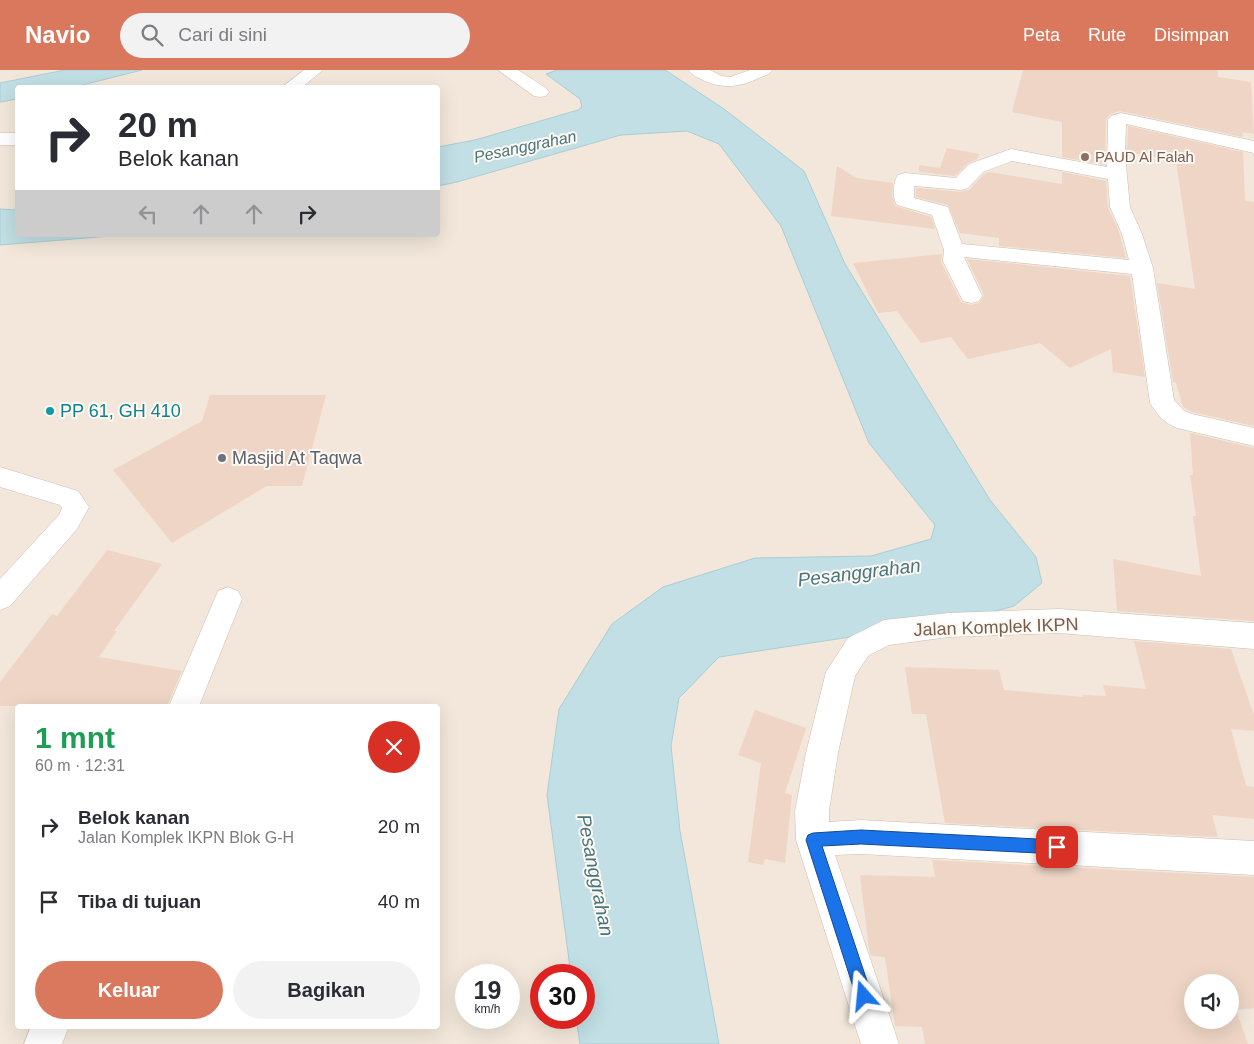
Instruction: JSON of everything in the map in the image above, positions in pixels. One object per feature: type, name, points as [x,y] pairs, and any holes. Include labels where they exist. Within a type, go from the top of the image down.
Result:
[{"type":"street","points":[[293,85],[315,70]]},
{"type":"street","points":[[697,70],[714,79],[736,82],[764,70]]},
{"type":"street","points":[[513,71],[540,92]]},
{"type":"street","points":[[1254,147],[1118,118],[1116,155],[1120,207],[1132,234],[1142,268],[1162,403],[1175,417],[1186,422],[1254,437]]},
{"type":"street","points":[[0,139],[15,139]]},
{"type":"street","points":[[971,296],[954,261],[954,250],[941,211],[904,201],[905,179],[961,184],[976,168],[1011,155],[1117,175]]},
{"type":"street","points":[[954,250],[1142,268]]},
{"type":"street","points":[[0,477],[69,498],[76,507],[68,522],[0,598]]},
{"type":"street","points":[[185,704],[228,599]]},
{"type":"street","name":"Jalan Komplek IKPN","points":[[880,1044],[813,840],[812,811],[822,753],[841,672],[858,647],[884,633],[949,625],[1059,621],[1254,636]]},
{"type":"street","points":[[813,840],[861,837],[1254,858]]},
{"type":"street","points":[[43,1044],[49,1029]]},
{"type":"shaded area","points":[[0,70],[1254,70],[1254,1044],[0,1044]]},
{"type":"water","points":[[65,70],[142,70],[83,85],[15,85],[15,99],[0,102],[0,83]]},
{"type":"water","name":"Pesanggrahan","points":[[557,70],[665,70],[724,109],[804,171],[845,264],[990,500],[1036,557],[1042,583],[1014,606],[962,620],[719,657],[679,698],[671,746],[680,831],[719,1044],[580,1044],[578,1029],[595,1029],[595,964],[570,964],[547,795],[559,709],[612,624],[663,587],[755,558],[871,556],[931,539],[935,525],[869,443],[781,226],[719,144],[687,131],[621,135],[440,186],[440,147],[475,140],[578,110],[582,107],[580,99],[546,74]]},
{"type":"water","points":[[0,209],[15,210],[15,237],[98,237],[0,245]]},
{"type":"building","points":[[1023,70],[1218,70],[1218,77],[1251,82],[1254,134],[1242,132],[1243,137],[1120,111],[1110,114],[1106,120],[1105,165],[1062,157],[1062,122],[1012,112]]},
{"type":"building","points":[[1128,126],[1243,152],[1245,201],[1254,202],[1254,426],[1193,412],[1183,407],[1176,383],[1173,382],[1157,283],[1195,289],[1176,161],[1127,152]]},
{"type":"building","points":[[947,148],[979,154],[977,159],[968,163],[955,176],[919,172],[919,165],[940,168]]},
{"type":"building","points":[[837,166],[856,178],[893,183],[892,195],[895,206],[931,217],[935,229],[831,216]]},
{"type":"building","points":[[989,172],[1062,184],[1062,172],[1106,181],[1108,208],[1118,229],[1126,258],[999,246],[999,238],[960,233],[948,205],[916,197],[916,188],[961,192],[969,190],[984,174]]},
{"type":"building","points":[[942,254],[941,262],[961,302],[971,305],[979,303],[984,295],[967,259],[1130,276],[1145,377],[1113,372],[1111,349],[1070,368],[1040,343],[968,359],[951,337],[921,343],[897,311],[878,313],[853,263]]},
{"type":"building","name":"Masjid At Taqwa","points":[[210,395],[326,395],[302,486],[267,486],[172,543],[113,470],[202,421]]},
{"type":"building","points":[[1190,433],[1254,448],[1254,621],[1117,611],[1113,559],[1201,576],[1193,516],[1196,516],[1190,475],[1193,475]]},
{"type":"building","points":[[107,550],[162,564],[114,631],[117,631],[99,657],[182,671],[168,704],[15,704],[15,706],[0,706],[0,682],[52,614],[57,616]]},
{"type":"building","points":[[1134,641],[1231,649],[1254,715],[1254,731],[1231,729],[1246,786],[1254,787],[1254,819],[1212,815],[1218,837],[945,823],[926,714],[912,714],[905,667],[999,670],[1004,690],[1083,697],[1083,695],[1106,696],[1103,685],[1146,689]]},
{"type":"building","points":[[755,710],[806,728],[785,793],[792,795],[785,863],[765,859],[763,865],[748,862],[761,763],[738,755]]},
{"type":"building","points":[[932,860],[1254,877],[1254,1008],[1239,1010],[1239,974],[1184,974],[1184,1029],[1239,1029],[1239,1018],[1248,1044],[925,1044],[922,1027],[895,1026],[885,957],[871,956],[869,949],[860,875],[935,877]]},
{"type":"place","name":"PAUD Al Falah","points":[[1085,157]]},
{"type":"place","name":"PP 61, GH 410","points":[[50,411]]},
{"type":"place","name":"Masjid At Taqwa","points":[[222,458]]},
{"type":"route","points":[[864,996],[813,840],[835,837],[861,837],[1057,847]]}]
